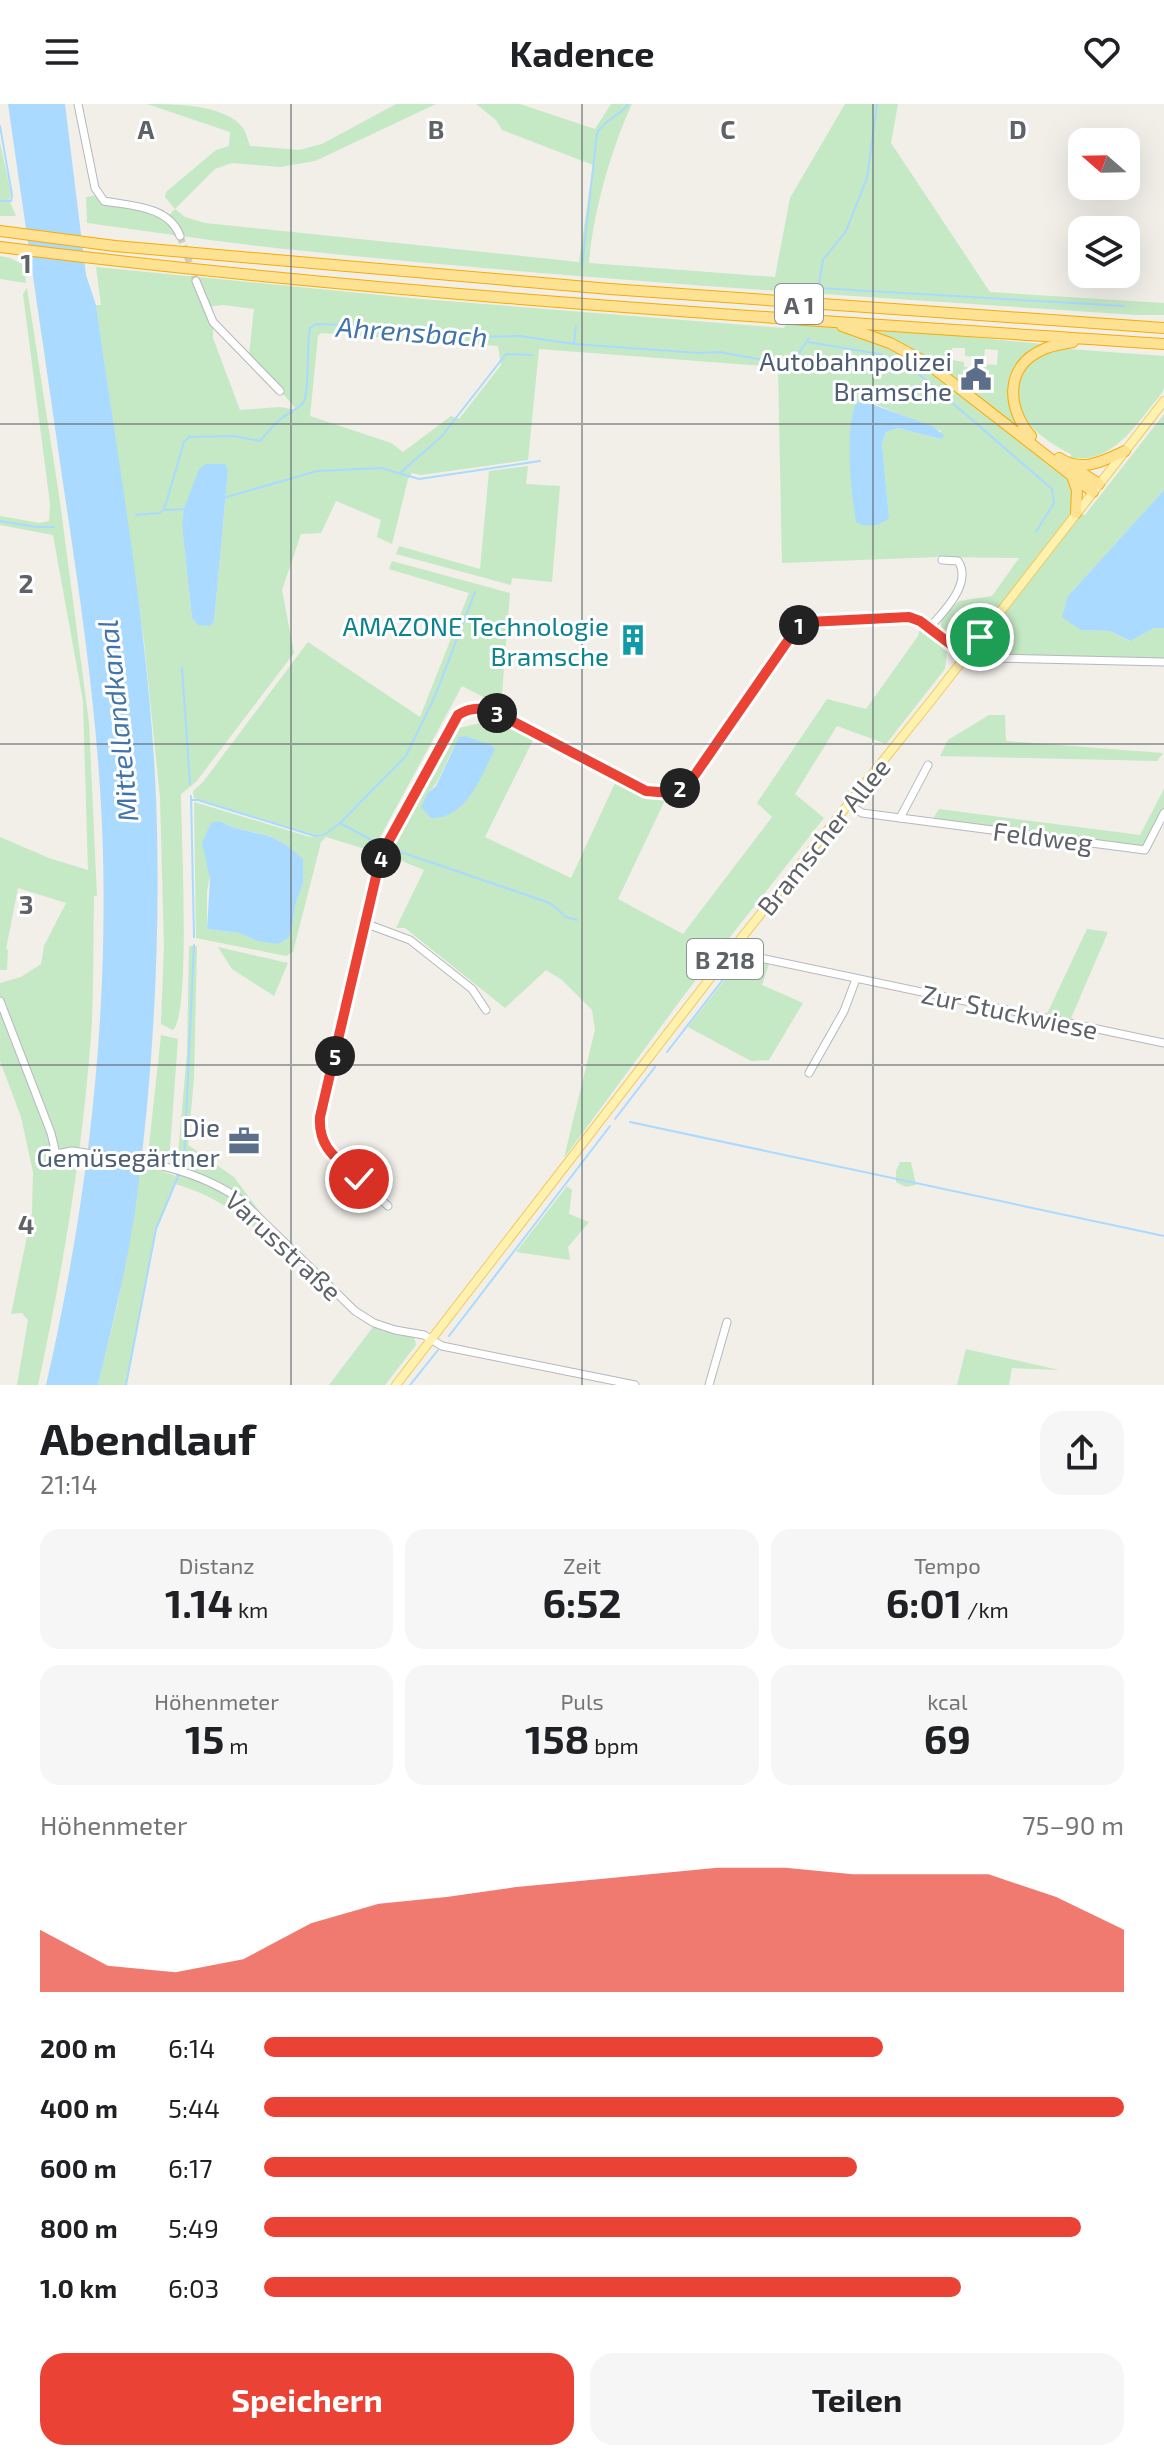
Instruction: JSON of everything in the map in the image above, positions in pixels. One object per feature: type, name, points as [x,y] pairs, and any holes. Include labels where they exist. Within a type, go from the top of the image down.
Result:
[{"type":"highway","name":"A 1","points":[[0,231],[91,243],[610,289],[1164,328]]},
{"type":"highway","name":"A 1","points":[[0,247],[575,303],[1164,344]]},
{"type":"highway","points":[[829,322],[914,355],[1096,488]]},
{"type":"highway","points":[[1076,513],[1077,490],[1069,469],[1022,426],[1012,404],[1012,389],[1022,365],[1036,353],[1052,346],[1086,339]]},
{"type":"highway","points":[[1069,469],[1125,451]]},
{"type":"main road","name":"Bramscher Allee","points":[[396,1385],[735,946],[1164,401]]},
{"type":"street","points":[[78,104],[95,188],[104,201],[159,212],[175,224],[180,236]]},
{"type":"street","points":[[196,281],[213,322],[280,391]]},
{"type":"street","points":[[929,628],[953,600],[962,575],[958,561],[942,560]]},
{"type":"street","points":[[388,1206],[324,1146],[319,1132],[320,1117],[381,855],[458,715],[484,708],[495,712],[646,791],[671,793],[690,782],[798,626],[808,622],[909,617],[979,657],[1164,662]]},
{"type":"street","points":[[900,818],[928,765]]},
{"type":"street","name":"Feldweg","points":[[848,804],[862,813],[1145,850],[1164,813]]},
{"type":"street","points":[[367,924],[410,940],[472,989],[486,1010]]},
{"type":"street","name":"Zur Stuckwiese","points":[[735,946],[751,956],[1164,1043]]},
{"type":"street","points":[[809,1073],[844,1011],[856,979]]},
{"type":"street","name":"Varusstraße","points":[[0,1001],[51,1133],[56,1154],[72,1151],[177,1168],[226,1189],[355,1311],[374,1323],[431,1339],[442,1346],[635,1385]]},
{"type":"street","points":[[709,1385],[727,1322]]},
{"type":"green space","points":[[147,104],[184,105],[212,110],[235,120],[244,130],[250,146],[299,150],[322,144],[396,104],[436,104],[315,161],[280,167],[232,163],[215,169],[175,209],[165,197],[166,192],[216,150],[229,146],[230,132]]},
{"type":"green space","points":[[476,104],[520,104],[595,129],[611,104],[632,104],[604,182],[589,263],[775,277],[790,198],[845,104],[898,104],[891,143],[990,292],[1164,303],[1164,315],[711,286],[285,249],[87,223],[86,197],[97,195],[103,203],[168,216],[175,209],[185,217],[205,223],[579,262],[593,165],[502,130],[496,120]]},
{"type":"green space","points":[[0,142],[11,194],[9,200],[16,216],[0,216]]},
{"type":"green space","points":[[0,256],[24,265],[26,283],[0,279]]},
{"type":"green space","points":[[96,267],[421,299],[784,328],[788,319],[1042,344],[1010,386],[1010,407],[1026,435],[998,417],[1070,481],[1073,497],[1070,508],[1085,515],[1164,414],[1164,490],[1068,596],[1081,630],[1110,631],[1129,641],[1154,628],[1164,628],[1164,662],[1001,655],[988,652],[941,629],[941,620],[959,601],[992,596],[1019,558],[938,557],[782,563],[778,367],[539,349],[528,460],[421,475],[412,473],[392,544],[377,537],[381,520],[336,501],[321,533],[301,534],[282,590],[294,653],[196,782],[181,794],[182,992],[179,1017],[173,1030],[161,1024],[164,946],[160,798],[144,641],[96,305],[101,305]],"holes":[[[223,305],[254,309],[249,355],[284,391],[283,394],[297,410],[280,407],[240,410],[213,338],[213,322],[206,307]],[[321,333],[498,346],[501,365],[459,419],[451,416],[403,452],[391,443],[310,416],[318,336]],[[952,348],[965,348],[965,356],[984,358],[985,349],[998,350],[997,365],[983,364],[981,384],[970,383],[971,368],[964,367],[964,362],[951,360]],[[870,402],[941,431],[941,439],[898,428],[886,432],[882,444],[889,518],[851,424]],[[228,470],[214,622],[198,625],[192,618],[182,526]]]},
{"type":"green space","points":[[27,288],[60,502],[89,723],[97,896],[94,896],[92,1019],[77,1168],[38,1385],[17,1385],[28,1320],[22,1313],[11,1314],[32,1213],[33,1172],[21,1117],[0,1061],[0,983],[21,977],[41,964],[44,946],[66,903],[18,888],[6,949],[7,970],[0,970],[0,837],[49,858],[88,870],[83,701],[53,535],[0,525],[0,516],[40,523],[49,521],[50,504],[23,294]]},
{"type":"green space","points":[[1055,348],[1164,356],[1164,388],[1134,428],[1116,445],[1095,456],[1071,457],[1029,424],[1018,402],[1018,389],[1027,366],[1034,358]]},
{"type":"green space","points":[[528,466],[526,484],[560,486],[552,582],[512,578],[511,585],[396,554],[399,546],[480,569],[489,471]]},
{"type":"green space","points":[[392,561],[510,593],[501,706],[462,686],[379,839],[375,852],[326,837],[321,842],[293,952],[286,956],[196,938],[194,802],[310,837],[326,836],[194,798],[193,791],[203,782],[308,642],[420,717],[469,593],[389,569]],"holes":[[[220,821],[275,838],[302,859],[303,883],[295,904],[292,930],[257,941],[239,933],[207,929],[207,892]]]},
{"type":"green space","points":[[920,628],[947,651],[945,669],[886,744],[837,726],[795,794],[824,818],[688,990],[564,1158],[595,1030],[592,1010],[562,980],[546,970],[505,1008],[405,928],[396,928],[424,870],[390,856],[455,729],[497,719],[534,738],[485,837],[571,878],[616,781],[647,795],[667,796],[618,899],[683,934],[772,817],[757,803],[827,699],[866,709],[918,636]],"holes":[[[465,736],[438,819],[428,793],[455,745]]]},
{"type":"green space","points":[[989,715],[1005,715],[1006,741],[1163,753],[1157,761],[940,756],[948,740]]},
{"type":"green space","points":[[1164,789],[1164,813],[1145,850],[931,822],[939,809],[1140,835]]},
{"type":"green space","points":[[1087,929],[1108,932],[1069,1023],[1045,1018]]},
{"type":"green space","points":[[189,946],[197,946],[194,1078],[188,1145],[234,1177],[288,1250],[280,1249],[219,1203],[175,1184],[156,1229],[126,1385],[98,1385],[118,1303],[141,1164],[176,1176],[187,1053]]},
{"type":"green space","points":[[218,947],[288,963],[274,996],[232,969]]},
{"type":"green space","points":[[742,958],[770,961],[762,985],[803,1003],[769,1060],[751,1061],[688,1027]]},
{"type":"green space","points":[[161,1035],[178,1039],[170,1149],[163,1160],[148,1155]]},
{"type":"green space","points":[[900,1162],[911,1162],[916,1185],[906,1187],[896,1182]]},
{"type":"green space","points":[[567,1186],[572,1190],[569,1214],[589,1222],[568,1247],[570,1260],[516,1252]]},
{"type":"green space","points":[[373,1327],[414,1337],[416,1345],[385,1385],[329,1385]]},
{"type":"green space","points":[[966,1349],[1059,1370],[1012,1368],[1009,1385],[957,1385]]},
{"type":"water","name":"Mittellandkanal","points":[[8,104],[65,104],[86,275],[96,305],[132,551],[152,735],[158,897],[148,1097],[130,1243],[98,1385],[46,1385],[74,1247],[93,1107],[103,966],[102,825],[92,696],[81,611]]},
{"type":"water","points":[[863,401],[932,426],[944,435],[941,439],[898,428],[886,432],[882,444],[889,518],[873,525],[856,522],[851,479],[852,417],[855,405]]},
{"type":"water","points":[[206,464],[225,464],[228,470],[214,622],[209,626],[198,625],[192,618],[182,526],[184,509],[199,469]]},
{"type":"water","points":[[1164,490],[1164,628],[1154,628],[1130,641],[1110,631],[1081,630],[1062,617],[1068,596]]},
{"type":"water","points":[[465,736],[495,749],[478,783],[463,804],[444,816],[431,818],[421,807],[428,793],[436,786],[459,737]]},
{"type":"water","points":[[220,821],[276,839],[303,859],[303,883],[295,905],[292,930],[288,938],[278,944],[257,941],[239,933],[207,929],[210,879],[202,843],[211,823]]},
{"type":"waterway","points":[[582,267],[597,133],[628,104]]},
{"type":"waterway","name":"Ahrensbach","points":[[818,290],[823,260],[846,231],[867,178],[877,104]]},
{"type":"waterway","points":[[0,126],[12,195],[11,201],[0,201]]},
{"type":"waterway","points":[[818,288],[1124,306]]},
{"type":"waterway","name":"Ahrensbach","points":[[136,515],[164,510],[184,442],[189,437],[233,436],[260,441],[279,420],[303,403],[310,328],[316,324],[719,352],[787,364],[794,360],[809,338]]},
{"type":"waterway","points":[[574,343],[576,326]]},
{"type":"waterway","points":[[808,342],[879,354],[912,368],[1052,489],[1054,503],[1036,532]]},
{"type":"waterway","points":[[401,472],[441,437],[506,354],[532,355]]},
{"type":"waterway","points":[[223,498],[317,471],[381,468],[419,479],[540,461]]},
{"type":"waterway","points":[[165,510],[187,509]]},
{"type":"waterway","name":"Ahrensbach","points":[[0,521],[54,527]]},
{"type":"waterway","points":[[192,800],[315,836],[324,835],[339,824],[406,756],[435,696],[475,592]]},
{"type":"waterway","points":[[182,668],[190,784]]},
{"type":"waterway","points":[[191,796],[194,937]]},
{"type":"waterway","points":[[340,823],[377,843]]},
{"type":"waterway","points":[[392,849],[550,903],[566,917],[577,920]]},
{"type":"waterway","points":[[182,1168],[194,945]]},
{"type":"waterway","points":[[667,1052],[739,959]]},
{"type":"waterway","points":[[615,1119],[655,1067]]},
{"type":"waterway","points":[[630,1122],[1164,1236]]},
{"type":"waterway","points":[[449,1336],[610,1126]]},
{"type":"waterway","points":[[126,1385],[156,1229],[179,1174]]},
{"type":"waterway","points":[[410,1385],[438,1350]]},
{"type":"tunnel","points":[[180,236],[196,281]]},
{"type":"place","name":"Autobahnpolizei Bramsche","points":[[976,375]]},
{"type":"place","name":"AMAZONE Technologie Bramsche","points":[[633,640]]},
{"type":"place","name":"Die Gemüsegärtner","points":[[244,1141]]},
{"type":"route","points":[[359,1179],[324,1146],[319,1132],[320,1117],[381,855],[458,715],[484,708],[495,712],[646,791],[671,793],[690,782],[798,626],[808,622],[909,617],[920,621],[966,656],[980,637]]}]
